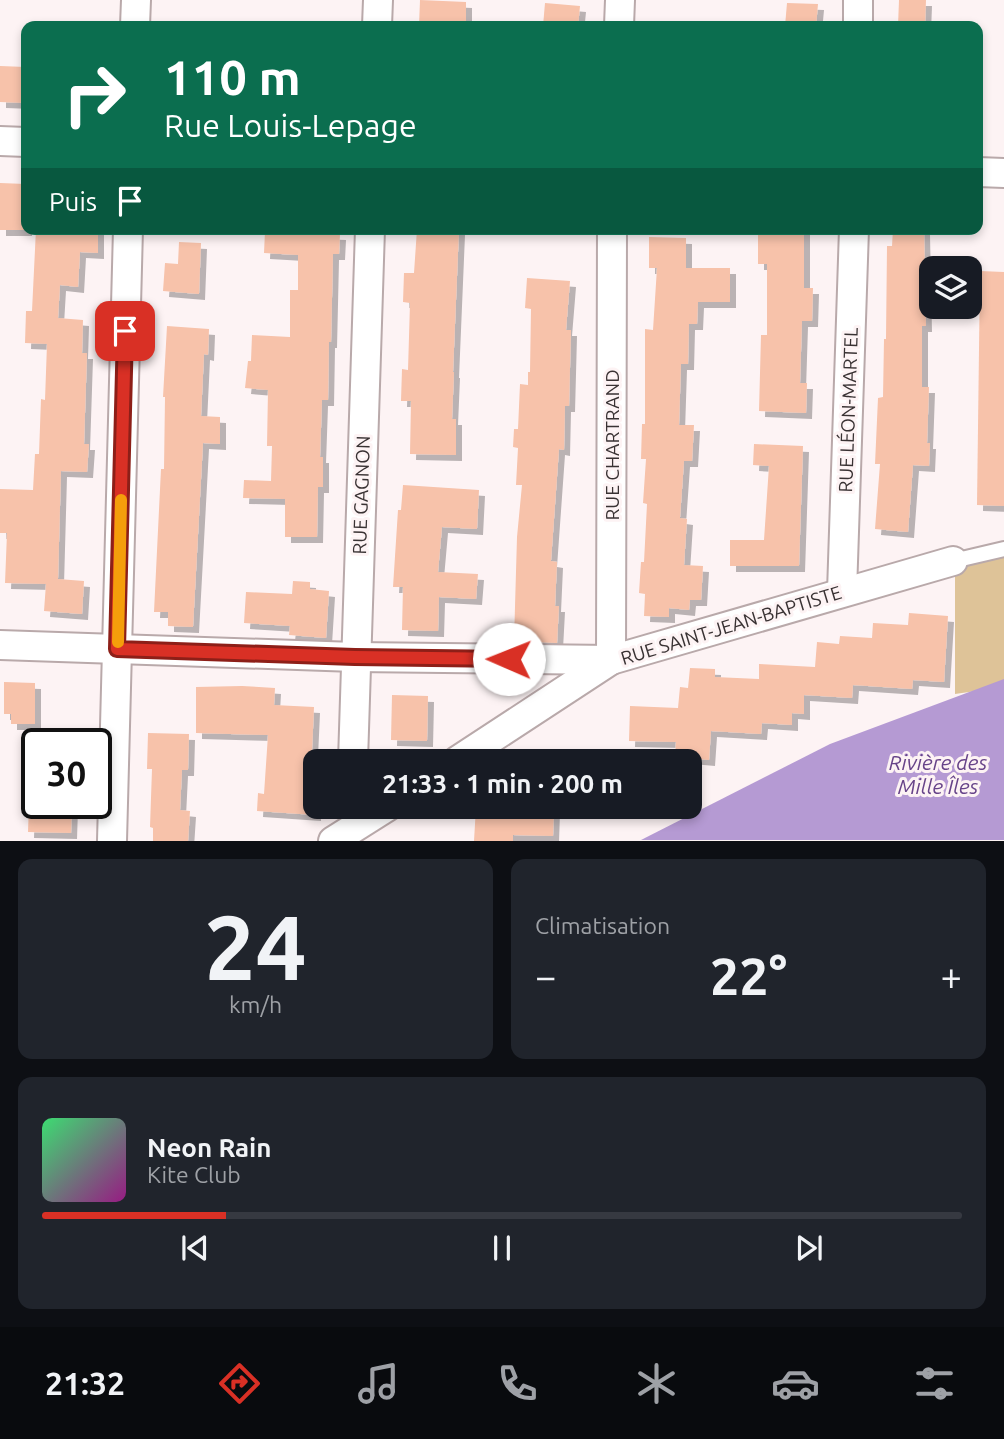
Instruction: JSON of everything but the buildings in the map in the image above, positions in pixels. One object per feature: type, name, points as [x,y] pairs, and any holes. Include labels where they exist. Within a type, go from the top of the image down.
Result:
[{"type":"street","points":[[135,21],[136,0]]},
{"type":"street","points":[[377,21],[378,0]]},
{"type":"street","points":[[619,21],[620,0]]},
{"type":"street","points":[[858,0],[858,21]]},
{"type":"street","points":[[0,141],[21,142]]},
{"type":"street","points":[[983,172],[1004,173]]},
{"type":"street","points":[[112,841],[128,235]]},
{"type":"street","name":"RUE GAGNON","points":[[353,749],[370,235]]},
{"type":"street","name":"RUE CHARTRAND","points":[[611,660],[612,235]]},
{"type":"street","name":"RUE LÉON-MARTEL","points":[[842,592],[853,235]]},
{"type":"street","name":"RUE SAINT-JEAN-BAPTISTE","points":[[0,645],[355,657],[611,660],[953,561]]},
{"type":"street","points":[[475,749],[611,660]]},
{"type":"street","points":[[344,827],[361,819]]},
{"type":"lane","points":[[953,561],[1004,549]]},
{"type":"shaded area","points":[[1004,555],[1004,687],[955,694],[955,564]]},
{"type":"water","name":"Rivière des Mille Îles","points":[[1004,679],[1004,840],[641,840],[682,819],[702,819],[702,809],[830,744]]},
{"type":"slow traffic","points":[[118,642],[121,500]]},
{"type":"route","points":[[125,331],[117,649],[509,659]]}]
